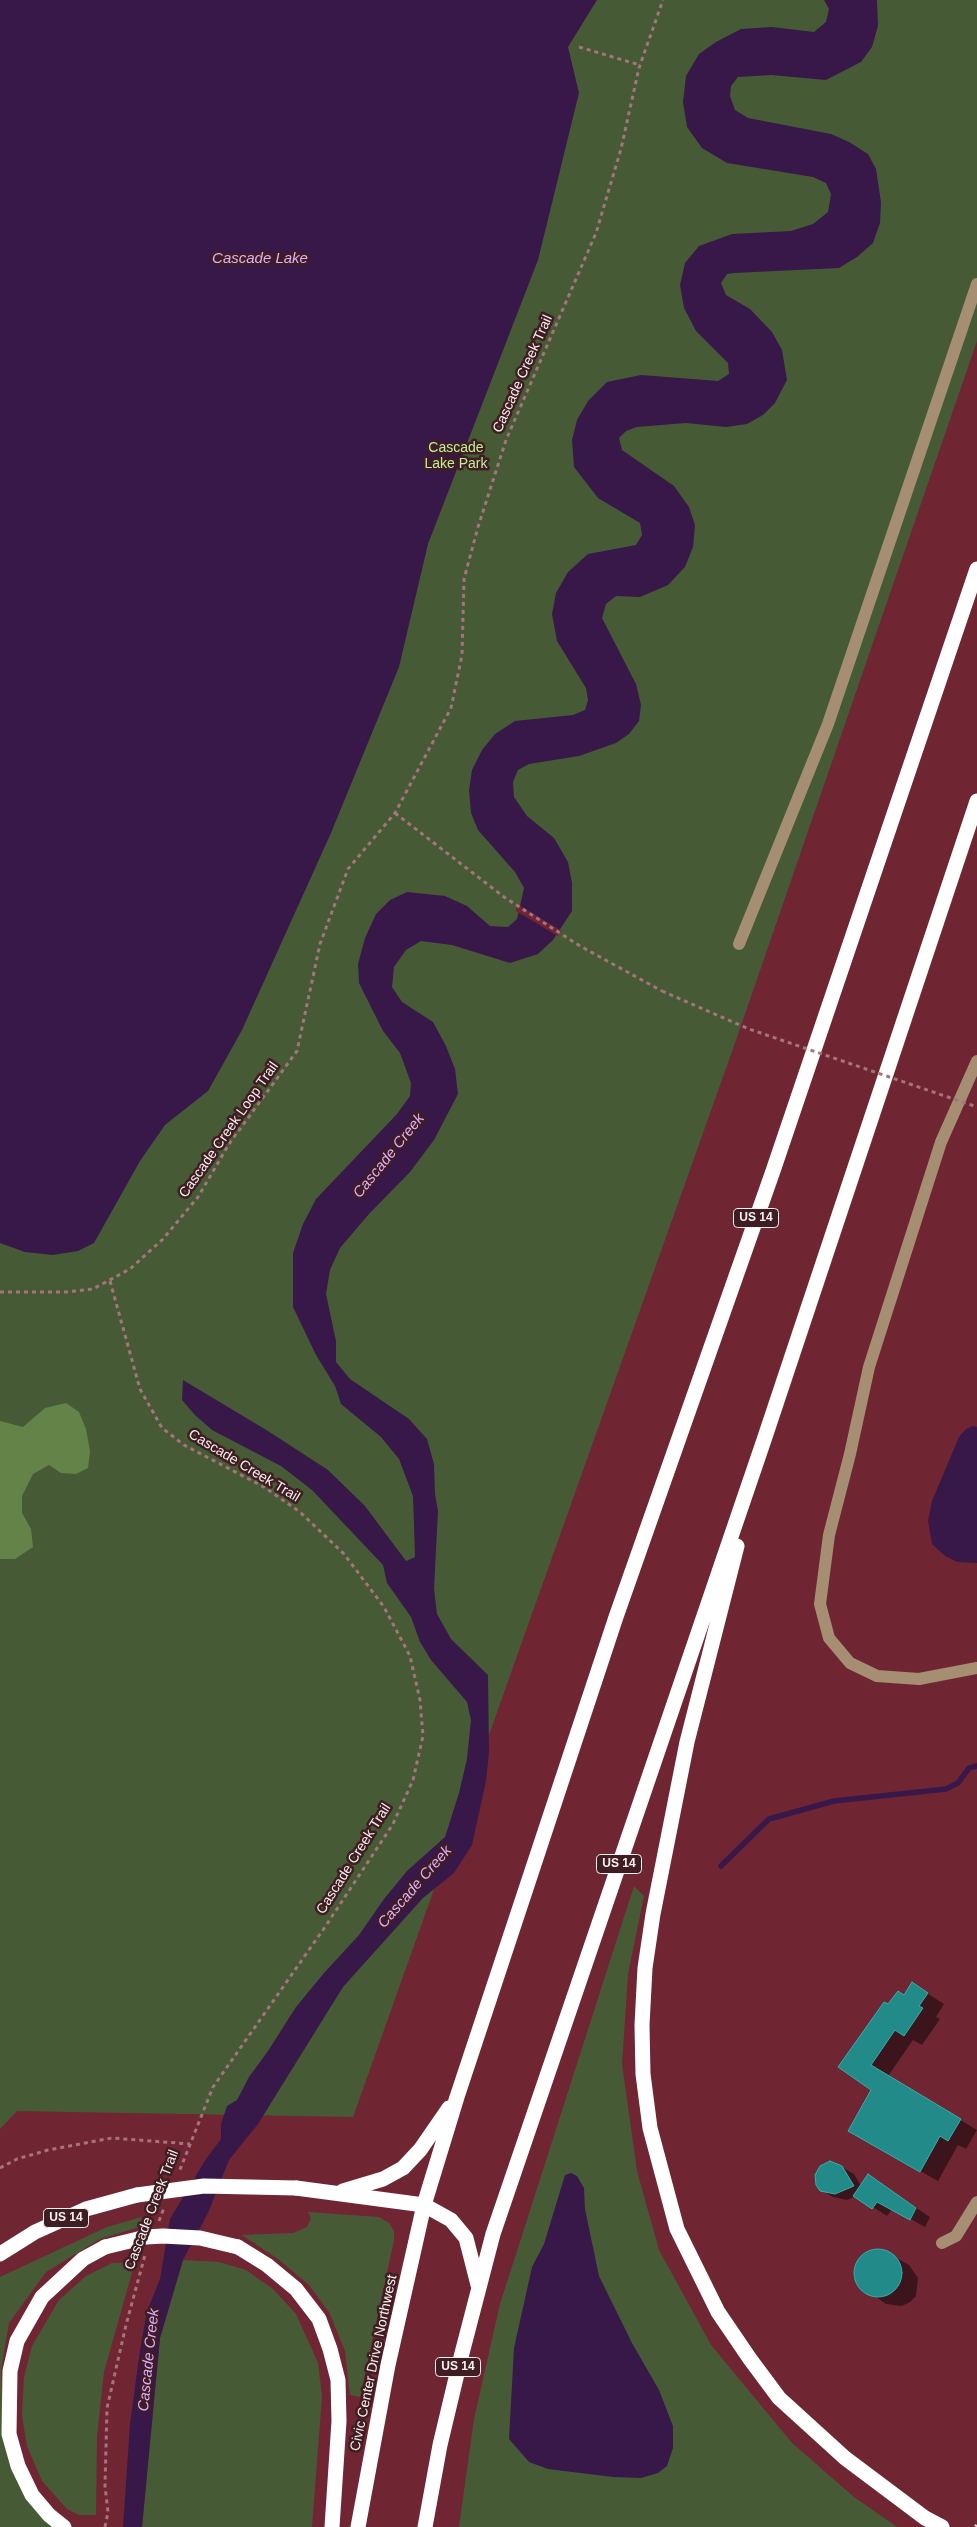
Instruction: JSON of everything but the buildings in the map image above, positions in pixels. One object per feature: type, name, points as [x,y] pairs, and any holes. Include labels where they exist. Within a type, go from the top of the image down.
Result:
[{"type":"highway","name":"US 14","points":[[0,2254],[36,2232],[86,2209],[137,2195],[204,2186],[296,2188],[339,2192],[382,2179],[403,2168],[420,2150],[457,2097],[616,1617],[773,1171],[976,573]]},
{"type":"highway","name":"US 14","points":[[426,2527],[440,2445],[494,2234],[525,2137],[764,1440],[977,801]]},
{"type":"highway","points":[[764,1440],[688,1742],[653,1914],[645,1968],[642,2025],[643,2074],[650,2128],[677,2229],[718,2312],[750,2359],[779,2398],[806,2424],[845,2458],[925,2518],[942,2527]]},
{"type":"highway","name":"Civic Center Drive Northwest","points":[[358,2527],[388,2365],[424,2206],[457,2097]]},
{"type":"highway","points":[[339,2192],[424,2206],[451,2220],[466,2238],[479,2289]]},
{"type":"highway","points":[[64,2527],[49,2515],[32,2494],[18,2466],[10,2434],[10,2371],[17,2341],[42,2297],[84,2259],[105,2247],[146,2237],[164,2236],[200,2238],[238,2247],[296,2288],[319,2319],[330,2349],[338,2380],[339,2421],[332,2527]]},
{"type":"lane","points":[[739,944],[828,724],[977,284]]},
{"type":"lane","points":[[977,1061],[941,1142],[869,1367],[850,1454],[829,1535],[820,1604],[829,1638],[850,1663],[877,1676],[919,1679],[977,1668]]},
{"type":"lane","points":[[942,2243],[956,2236],[977,2202]]},
{"type":"path","name":"Cascade Creek Trail","points":[[395,813],[451,708],[462,655],[464,579],[478,527],[506,440],[596,233],[621,149],[640,65],[663,0]]},
{"type":"path","points":[[580,47],[640,65]]},
{"type":"path","points":[[395,813],[504,898],[580,946],[662,991],[749,1029],[977,1107]]},
{"type":"path","name":"Cascade Creek Loop Trail","points":[[0,1292],[66,1292],[93,1289],[110,1281],[130,1269],[163,1239],[198,1197],[229,1144],[297,1051],[320,944],[348,869],[395,813]]},
{"type":"path","name":"Cascade Creek Trail","points":[[110,1281],[140,1389],[162,1428],[184,1445],[230,1468],[300,1512],[344,1554],[384,1607],[410,1656],[421,1709],[423,1736],[413,1780],[392,1824],[325,1928],[213,2088],[176,2180]]},
{"type":"path","points":[[0,2168],[17,2160],[48,2150],[112,2138],[190,2144]]},
{"type":"path","name":"Cascade Creek Trail","points":[[158,2224],[165,2206]]},
{"type":"path","name":"Cascade Creek Trail","points":[[105,2527],[108,2512],[105,2486],[107,2408],[126,2325],[147,2250]]},
{"type":"green space","name":"Cascade Lake Park","points":[[0,0],[977,0],[977,341],[735,1043],[353,2117],[17,2111],[0,2129]]},
{"type":"green space","points":[[66,1403],[79,1412],[86,1429],[90,1451],[88,1468],[76,1474],[61,1473],[49,1465],[33,1474],[22,1496],[22,1513],[31,1529],[33,1547],[15,1559],[0,1559],[0,1421],[23,1427],[45,1408]]},
{"type":"green space","points":[[634,1886],[644,1896],[628,1974],[622,2064],[637,2171],[659,2250],[711,2345],[792,2443],[854,2497],[897,2527],[459,2527],[474,2419],[500,2304]]},
{"type":"green space","points":[[308,2212],[379,2217],[389,2223],[394,2231],[394,2240],[360,2397],[350,2395],[345,2351],[329,2312],[309,2285],[278,2259],[242,2235],[293,2233],[307,2227],[311,2218]]},
{"type":"green space","points":[[142,2217],[139,2227],[100,2239],[46,2272],[9,2323],[1,2370],[4,2443],[53,2527],[0,2527],[0,2277],[107,2227]]},
{"type":"green space","points":[[183,2260],[219,2262],[246,2270],[273,2289],[296,2314],[318,2363],[322,2396],[312,2527],[142,2527],[160,2338]]},
{"type":"green space","points":[[135,2262],[104,2372],[97,2436],[96,2515],[79,2515],[67,2509],[42,2481],[27,2446],[22,2416],[24,2377],[32,2346],[59,2300],[86,2276],[112,2263]]},
{"type":"water","name":"Cascade Lake","points":[[0,0],[597,0],[568,47],[579,93],[538,260],[428,544],[399,667],[331,833],[242,1030],[208,1091],[165,1125],[140,1161],[94,1243],[78,1251],[53,1255],[25,1252],[0,1243]]},
{"type":"water","name":"Cascade Creek","points":[[824,0],[877,0],[878,26],[872,47],[861,62],[826,80],[771,75],[738,77],[731,86],[730,96],[735,110],[748,118],[831,134],[849,142],[868,154],[876,169],[881,202],[880,223],[873,243],[857,257],[839,268],[734,273],[727,274],[721,283],[726,295],[750,309],[772,332],[782,350],[787,380],[775,403],[763,415],[747,424],[726,427],[686,423],[637,427],[626,431],[619,438],[622,450],[674,486],[689,507],[695,525],[693,547],[685,567],[668,585],[640,597],[616,596],[606,604],[602,618],[636,684],[641,705],[639,721],[629,734],[616,743],[579,756],[529,764],[518,770],[513,782],[514,797],[527,816],[554,838],[568,862],[572,883],[572,911],[553,940],[538,954],[510,963],[452,945],[421,941],[406,950],[394,967],[392,987],[402,1002],[433,1022],[446,1046],[455,1069],[458,1094],[434,1140],[410,1172],[369,1214],[340,1248],[330,1270],[326,1294],[336,1341],[336,1362],[350,1379],[409,1419],[427,1439],[434,1464],[435,1494],[438,1511],[434,1589],[437,1614],[451,1639],[488,1675],[489,1752],[486,1781],[472,1845],[454,1873],[423,1898],[343,1987],[258,2124],[229,2160],[208,2213],[183,2260],[160,2338],[142,2527],[123,2527],[130,2424],[140,2350],[147,2311],[160,2279],[170,2219],[206,2159],[221,2139],[221,2124],[227,2106],[237,2100],[249,2077],[296,2007],[359,1935],[384,1899],[407,1871],[445,1837],[459,1793],[467,1759],[471,1720],[467,1702],[431,1660],[420,1642],[411,1617],[387,1583],[383,1565],[312,1490],[281,1466],[212,1430],[195,1415],[182,1400],[183,1380],[328,1470],[365,1506],[406,1561],[415,1557],[413,1496],[399,1459],[381,1437],[341,1404],[335,1386],[316,1355],[293,1307],[293,1253],[303,1224],[316,1199],[397,1114],[410,1096],[411,1083],[400,1053],[383,1031],[359,983],[358,964],[365,938],[376,914],[390,900],[407,892],[445,896],[467,906],[490,926],[508,927],[517,919],[524,888],[515,872],[478,830],[471,813],[469,790],[472,770],[482,750],[495,734],[515,721],[573,715],[585,710],[588,700],[586,688],[557,641],[552,614],[556,593],[568,572],[588,554],[636,545],[642,535],[640,523],[598,498],[574,467],[572,440],[577,420],[588,401],[607,382],[641,375],[718,381],[729,374],[728,363],[696,331],[684,308],[680,285],[685,263],[699,246],[732,234],[791,231],[813,224],[828,212],[831,194],[826,183],[813,177],[727,163],[702,148],[687,127],[683,102],[686,76],[699,54],[716,42],[741,29],[772,27],[814,32],[826,22],[829,9]]},
{"type":"water","points":[[973,1426],[977,1427],[977,1563],[957,1562],[945,1556],[932,1544],[928,1521],[932,1501],[959,1437],[966,1429]]},
{"type":"water","points":[[571,2173],[577,2176],[584,2188],[585,2209],[599,2276],[632,2343],[659,2390],[673,2426],[673,2448],[667,2466],[658,2473],[641,2478],[613,2477],[548,2469],[529,2462],[509,2439],[514,2348],[532,2267],[544,2244],[565,2175]]},
{"type":"pier","points":[[517,904],[562,931],[558,936],[516,911]]},
{"type":"waterway","points":[[721,1866],[769,1819],[834,1801],[946,1789],[958,1783],[969,1768],[977,1766]]}]
